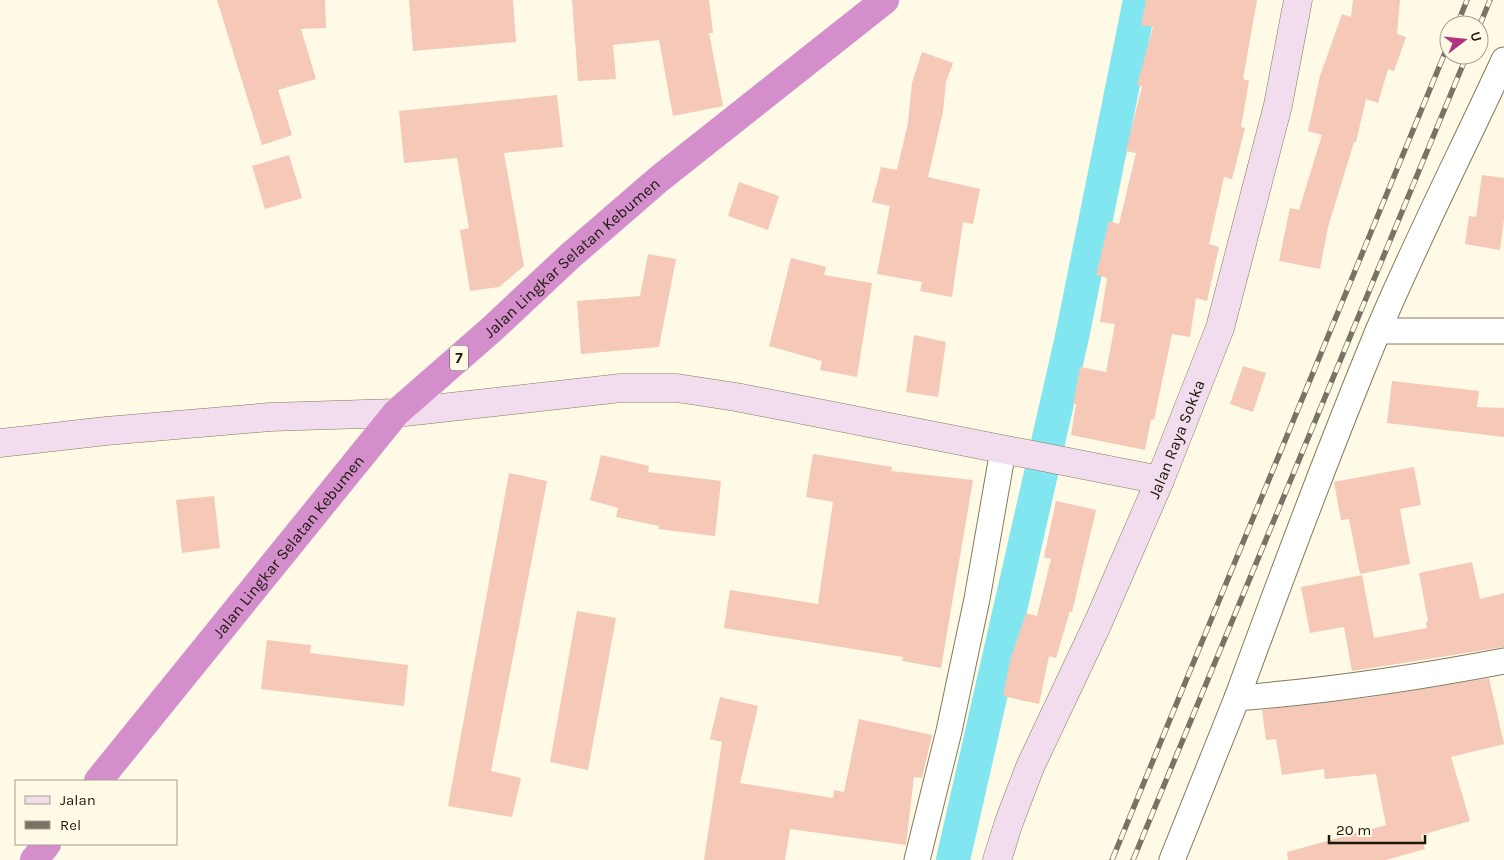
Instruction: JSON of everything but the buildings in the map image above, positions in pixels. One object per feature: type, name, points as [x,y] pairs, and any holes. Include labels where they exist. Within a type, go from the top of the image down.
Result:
[{"type":"highway","name":"Jalan Lingkar Selatan Kebumen","points":[[99,780],[396,413],[492,329],[570,256],[659,179],[885,0]]},
{"type":"highway","points":[[34,860],[46,845]]},
{"type":"street","name":"Jalan Raya Sokka","points":[[997,860],[1030,767],[1098,625],[1160,480],[1220,328],[1278,105],[1298,0]]},
{"type":"street","points":[[1172,860],[1237,698],[1289,557],[1378,331],[1433,207],[1504,60]]},
{"type":"street","points":[[1378,331],[1504,331]]},
{"type":"street","points":[[0,443],[106,431],[270,417],[396,413],[622,388],[677,388],[736,397],[1160,480]]},
{"type":"street","points":[[918,860],[969,637],[1003,450]]},
{"type":"street","points":[[1237,698],[1350,687],[1504,661]]},
{"type":"waterway","points":[[953,860],[1072,337],[1140,0]]},
{"type":"railway","points":[[1461,15],[1467,0]]},
{"type":"railway","points":[[1484,15],[1490,0]]},
{"type":"railway","points":[[1112,860],[1440,65]]},
{"type":"railway","points":[[1133,860],[1463,65]]}]
